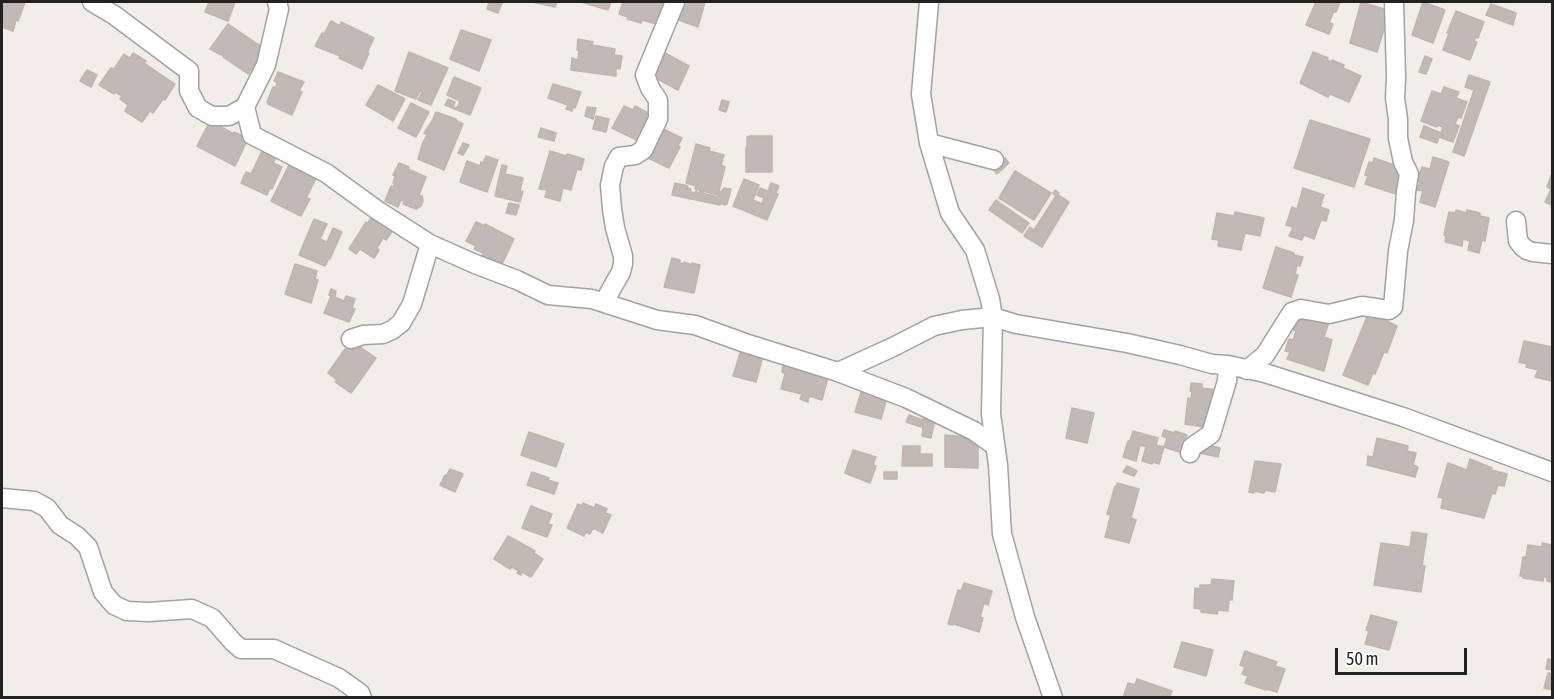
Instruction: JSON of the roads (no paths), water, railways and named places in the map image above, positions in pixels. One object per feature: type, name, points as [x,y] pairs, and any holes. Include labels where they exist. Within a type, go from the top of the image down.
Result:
[{"type":"street","points":[[92,2],[114,15],[189,71],[189,91],[198,108],[212,116],[229,116],[245,107],[266,65],[279,9],[278,2]]},
{"type":"street","points":[[604,302],[623,264],[612,209],[610,185],[614,166],[619,157],[635,155],[643,150],[658,119],[658,100],[645,75],[675,2]]},
{"type":"street","points":[[930,2],[921,94],[929,143],[950,213],[975,250],[990,299],[993,317],[991,414],[998,465],[1002,534],[1025,617],[1053,698]]},
{"type":"street","points":[[1247,370],[1265,355],[1292,312],[1301,309],[1329,314],[1362,306],[1389,310],[1393,307],[1409,174],[1403,162],[1398,138],[1395,98],[1394,2]]},
{"type":"street","points":[[245,107],[252,135],[326,173],[377,210],[430,244],[548,295],[592,299],[657,320],[695,325],[838,372],[906,398],[974,431],[995,446]]},
{"type":"street","points":[[929,143],[994,160]]},
{"type":"street","points":[[1516,221],[1518,241],[1522,247],[1533,252],[1552,254]]},
{"type":"street","points":[[351,339],[363,334],[383,334],[401,323],[412,304],[430,244]]},
{"type":"street","points":[[838,372],[934,326],[993,317],[1016,324],[1135,345],[1265,373],[1403,417],[1552,472]]},
{"type":"street","points":[[1190,453],[1192,447],[1211,434],[1227,381],[1228,365]]},
{"type":"street","points":[[2,498],[34,501],[46,508],[60,525],[77,536],[88,547],[103,592],[114,605],[126,611],[192,609],[212,618],[241,649],[274,649],[339,678],[360,693],[362,698]]}]
